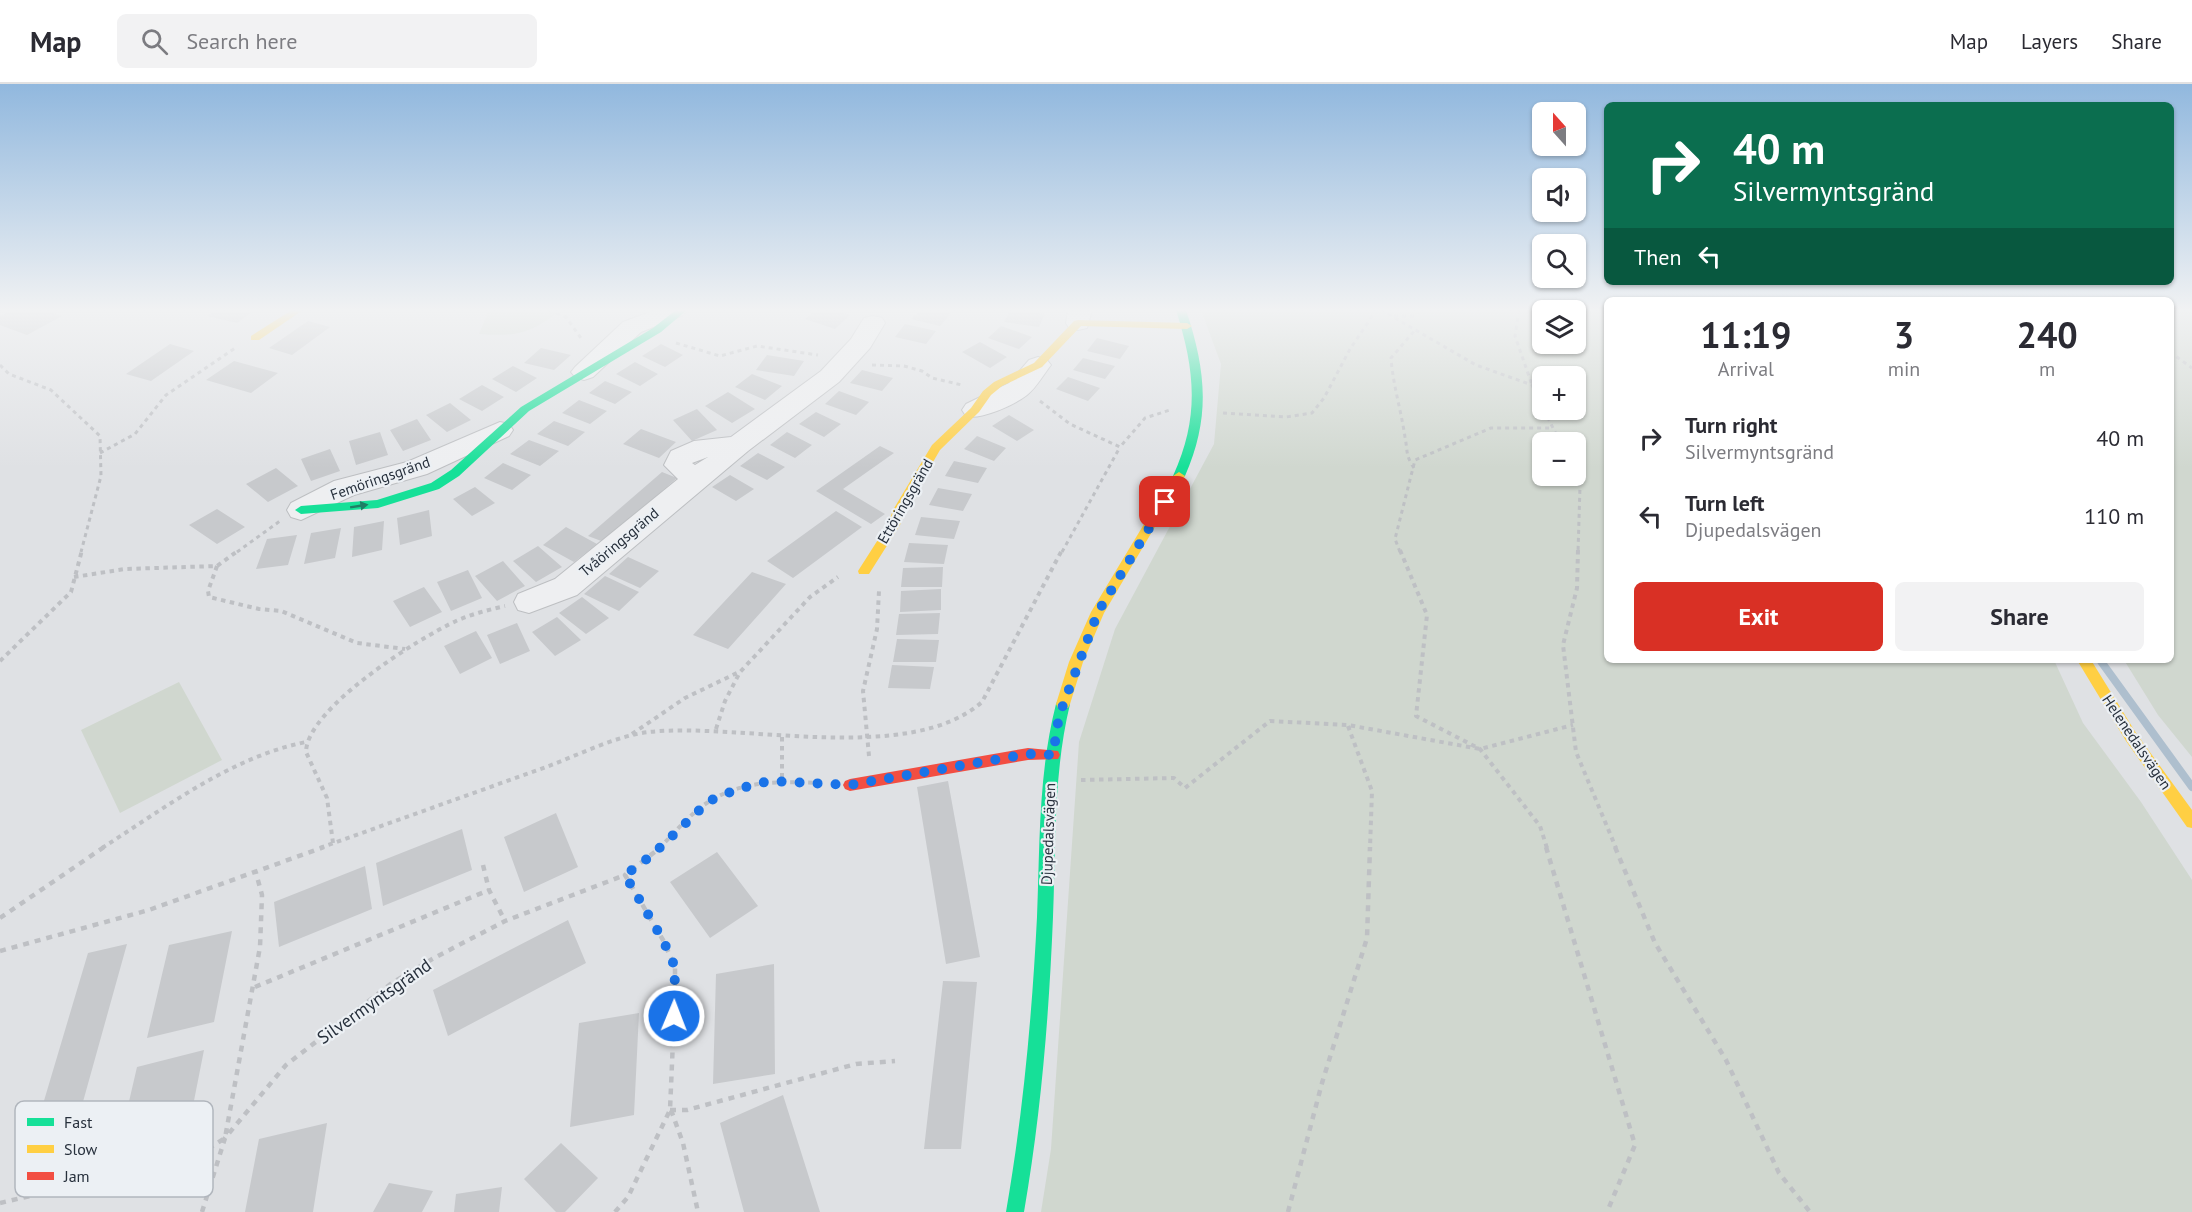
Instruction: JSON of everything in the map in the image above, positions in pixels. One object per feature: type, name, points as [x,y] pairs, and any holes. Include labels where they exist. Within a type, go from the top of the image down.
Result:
[{"type":"street","name":"Femöringsgränd","points":[[584,372],[594,363]]},
{"type":"street","name":"Femöringsgränd","points":[[301,510],[344,488],[425,477],[600,363]]},
{"type":"street","name":"Tvåöringsgränd","points":[[529,602],[566,587],[704,473],[694,475],[685,472],[678,465],[681,457],[694,450],[737,445],[823,384],[844,363]]},
{"type":"street","name":"Ettöringsgränd","points":[[864,571],[894,525],[899,510],[936,448],[975,410],[1018,389],[1040,363]]},
{"type":"street","name":"Djupedalsvägen","points":[[1015,1212],[1028,1143],[1043,955],[1050,781],[1059,716],[1098,612],[1176,484],[1198,421],[1199,391],[1194,363]]},
{"type":"street","name":"Helenedalsvägen","points":[[2086,663],[2130,738],[2192,822]]},
{"type":"street","points":[[850,785],[1028,754],[1053,755]]},
{"type":"path","points":[[100,453],[135,434],[166,395],[212,363]]},
{"type":"path","points":[[1214,413],[1286,417],[1312,413],[1330,389],[1344,363]]},
{"type":"path","points":[[1391,363],[1394,391],[1406,440],[1405,454],[1414,468]]},
{"type":"path","points":[[1472,363],[1532,385]]},
{"type":"path","points":[[1524,363],[1532,385]]},
{"type":"path","points":[[0,365],[9,374],[51,390],[100,436],[101,476],[71,592],[0,661]]},
{"type":"path","points":[[1549,420],[1555,432]]},
{"type":"path","points":[[1553,428],[1491,428],[1415,460],[1395,539],[1427,615],[1416,716],[1480,749],[1540,826],[1635,1144],[1607,1212]]},
{"type":"path","points":[[0,951],[149,910],[628,737],[648,732],[716,729],[782,736],[867,736],[921,729],[967,715],[976,709],[1120,447]]},
{"type":"path","points":[[1580,486],[1577,588],[1563,645],[1576,752],[1655,943],[1726,1060],[1779,1173],[1810,1212]]},
{"type":"path","points":[[74,577],[125,569],[217,566],[230,559],[273,524],[301,510]]},
{"type":"path","points":[[217,566],[208,591],[209,597],[259,609],[281,611],[357,643],[405,649]]},
{"type":"path","points":[[716,729],[725,701],[740,672],[810,597],[838,576],[864,571],[878,587],[880,610],[863,691],[867,736]]},
{"type":"path","points":[[333,843],[327,797],[306,759],[306,742],[318,724],[355,687],[405,649],[478,612],[529,602]]},
{"type":"path","points":[[628,737],[685,698],[740,672]]},
{"type":"path","points":[[1050,781],[1174,778],[1185,788],[1270,720],[1348,725],[1480,749],[1573,725]]},
{"type":"path","points":[[1288,1212],[1322,1083],[1367,938],[1372,791],[1348,725]]},
{"type":"path","points":[[782,736],[782,782]]},
{"type":"path","points":[[0,918],[67,869],[187,795],[267,751],[306,742]]},
{"type":"path","name":"Silvermyntsgränd","points":[[213,1177],[225,1138],[286,1065],[392,983],[505,921],[625,875],[651,856],[709,801],[738,789],[769,781],[850,785]]},
{"type":"path","points":[[483,865],[489,890],[505,921]]},
{"type":"path","points":[[213,1146],[225,1138],[254,987],[262,895],[255,873]]},
{"type":"path","points":[[625,875],[663,940],[675,967],[670,1110],[682,1143],[698,1212]]},
{"type":"path","points":[[254,987],[489,890]]},
{"type":"path","points":[[670,1110],[687,1110],[856,1064],[895,1061]]},
{"type":"path","points":[[615,1212],[633,1188],[670,1110]]},
{"type":"path","points":[[0,1203],[26,1197]]},
{"type":"path","name":"Silvermyntsgränd","points":[[202,1212],[207,1197]]},
{"type":"shaded area","points":[[1220,363],[1604,363],[1604,663],[2055,663],[2083,723],[2141,802],[2192,880],[2192,1212],[1041,1212],[1051,1149],[1079,742],[1115,629],[1214,444]]},
{"type":"shaded area","points":[[2174,363],[2192,363],[2192,757],[2158,715],[2126,663],[2174,663]]},
{"type":"shaded area","points":[[179,682],[222,760],[120,813],[81,730]]},
{"type":"building","points":[[143,363],[177,363],[151,381],[126,374]]},
{"type":"building","points":[[232,363],[240,363],[278,373],[251,393],[206,380]]},
{"type":"building","points":[[524,363],[562,363],[554,370]]},
{"type":"building","points":[[636,363],[658,374],[640,386],[616,374]]},
{"type":"building","points":[[656,363],[672,363],[665,367]]},
{"type":"building","points":[[761,363],[803,363],[794,376],[756,370]]},
{"type":"building","points":[[981,363],[998,363],[990,368]]},
{"type":"building","points":[[1079,363],[1102,363],[1115,366],[1105,379],[1073,370]]},
{"type":"building","points":[[513,366],[537,378],[516,392],[492,379]]},
{"type":"building","points":[[862,370],[893,378],[882,391],[850,383]]},
{"type":"building","points":[[752,374],[782,386],[765,400],[735,387]]},
{"type":"building","points":[[1068,377],[1100,388],[1088,401],[1056,389]]},
{"type":"building","points":[[605,381],[632,392],[615,404],[589,393]]},
{"type":"building","points":[[482,385],[504,397],[482,411],[459,399]]},
{"type":"building","points":[[839,391],[869,402],[856,415],[825,404]]},
{"type":"building","points":[[728,392],[755,409],[732,423],[705,406]]},
{"type":"building","points":[[579,400],[607,411],[590,424],[562,413]]},
{"type":"building","points":[[450,403],[471,420],[447,432],[426,415]]},
{"type":"building","points":[[697,409],[717,430],[692,441],[673,420]]},
{"type":"building","points":[[816,412],[841,424],[824,437],[799,424]]},
{"type":"building","points":[[1009,415],[1034,430],[1017,441],[992,426]]},
{"type":"building","points":[[417,419],[431,440],[403,451],[390,430]]},
{"type":"building","points":[[554,421],[585,432],[568,446],[537,434]]},
{"type":"building","points":[[641,429],[676,442],[659,458],[623,444]]},
{"type":"building","points":[[380,432],[388,455],[356,465],[349,441]]},
{"type":"building","points":[[787,432],[812,445],[795,458],[770,445]]},
{"type":"building","points":[[977,436],[1006,448],[994,461],[964,449]]},
{"type":"building","points":[[529,440],[559,451],[540,466],[510,454]]},
{"type":"building","points":[[880,446],[894,453],[843,489],[885,514],[871,524],[816,491]]},
{"type":"building","points":[[330,449],[340,471],[311,481],[301,459]]},
{"type":"building","points":[[758,453],[785,467],[767,480],[740,466]]},
{"type":"building","points":[[954,461],[987,468],[978,483],[945,476]]},
{"type":"building","points":[[503,463],[531,475],[512,490],[484,478]]},
{"type":"building","points":[[276,468],[298,486],[268,502],[246,484]]},
{"type":"building","points":[[662,472],[677,478],[604,542],[588,536]]},
{"type":"building","points":[[730,475],[754,489],[736,501],[712,487]]},
{"type":"building","points":[[475,487],[495,503],[472,516],[453,499]]},
{"type":"building","points":[[938,488],[972,494],[963,511],[929,505]]},
{"type":"building","points":[[217,509],[245,527],[217,544],[189,525]]},
{"type":"building","points":[[429,510],[432,536],[400,545],[397,518]]},
{"type":"building","points":[[836,511],[862,527],[793,578],[767,561]]},
{"type":"building","points":[[921,517],[960,521],[954,539],[915,535]]},
{"type":"building","points":[[384,521],[382,550],[352,557],[354,527]]},
{"type":"building","points":[[566,527],[597,544],[574,562],[543,545]]},
{"type":"building","points":[[341,528],[335,558],[304,564],[311,533]]},
{"type":"building","points":[[297,535],[288,565],[256,569],[267,539]]},
{"type":"building","points":[[909,543],[948,545],[944,564],[904,562]]},
{"type":"building","points":[[538,546],[562,567],[536,582],[513,561]]},
{"type":"building","points":[[628,557],[659,571],[640,588],[609,574]]},
{"type":"building","points":[[503,561],[525,586],[497,601],[475,576]]},
{"type":"building","points":[[943,567],[942,587],[901,587],[903,568]]},
{"type":"building","points":[[468,570],[482,598],[451,611],[437,582]]},
{"type":"building","points":[[752,572],[786,584],[728,649],[693,635]]},
{"type":"building","points":[[605,576],[639,592],[619,611],[584,594]]},
{"type":"building","points":[[424,587],[442,612],[410,627],[393,601]]},
{"type":"building","points":[[941,589],[941,610],[900,612],[901,591]]},
{"type":"building","points":[[582,597],[609,618],[586,634],[559,613]]},
{"type":"building","points":[[940,613],[938,634],[896,635],[899,614]]},
{"type":"building","points":[[557,617],[581,640],[555,656],[532,632]]},
{"type":"building","points":[[517,623],[530,651],[500,664],[487,635]]},
{"type":"building","points":[[476,631],[492,658],[460,674],[444,646]]},
{"type":"building","points":[[897,639],[939,640],[936,662],[893,662]]},
{"type":"building","points":[[892,665],[934,667],[930,689],[888,688]]},
{"type":"building","points":[[948,781],[980,957],[946,964],[917,787]]},
{"type":"building","points":[[556,813],[578,867],[524,892],[504,837]]},
{"type":"building","points":[[462,829],[472,870],[383,906],[376,863]]},
{"type":"building","points":[[717,852],[758,906],[710,938],[670,882]]},
{"type":"building","points":[[365,866],[372,909],[279,947],[274,902]]},
{"type":"building","points":[[568,920],[586,963],[448,1036],[433,990]]},
{"type":"building","points":[[232,931],[214,1022],[147,1038],[169,945]]},
{"type":"building","points":[[127,944],[83,1101],[44,1101],[88,953]]},
{"type":"building","points":[[774,964],[775,1074],[713,1084],[716,974]]},
{"type":"building","points":[[943,981],[977,982],[961,1149],[924,1149]]},
{"type":"building","points":[[639,1013],[634,1115],[570,1127],[579,1023]]},
{"type":"building","points":[[204,1050],[194,1101],[129,1101],[137,1067]]},
{"type":"building","points":[[783,1095],[820,1212],[744,1212],[720,1123]]},
{"type":"building","points":[[327,1123],[313,1212],[245,1212],[259,1139]]},
{"type":"building","points":[[561,1143],[598,1178],[565,1212],[556,1212],[524,1179]]},
{"type":"building","points":[[389,1183],[433,1191],[422,1212],[373,1212]]},
{"type":"building","points":[[502,1187],[499,1212],[454,1212],[456,1194]]},
{"type":"waterway","points":[[2102,663],[2192,787]]},
{"type":"traffic: fast","points":[[301,510],[378,504],[435,486],[455,473],[525,409],[602,363]]},
{"type":"traffic: fast","points":[[1179,476],[1188,455],[1198,414],[1195,363]]},
{"type":"traffic: fast","points":[[1015,1212],[1027,1138],[1038,1028],[1045,917],[1049,783],[1063,704]]},
{"type":"traffic: slow","points":[[864,571],[894,525],[899,510],[936,448],[975,410],[987,393],[998,384],[1040,363]]},
{"type":"traffic: slow","points":[[1063,704],[1076,662],[1098,612],[1179,476]]},
{"type":"traffic: slow","points":[[2086,663],[2131,737],[2192,822]]},
{"type":"traffic: jam","points":[[850,785],[1028,754],[1053,755]]},
{"type":"route","points":[[674,1016],[675,967],[663,940],[625,875],[651,856],[709,801],[738,789],[769,781],[850,785],[1028,754],[1053,755],[1059,716],[1098,612],[1165,502]]}]
